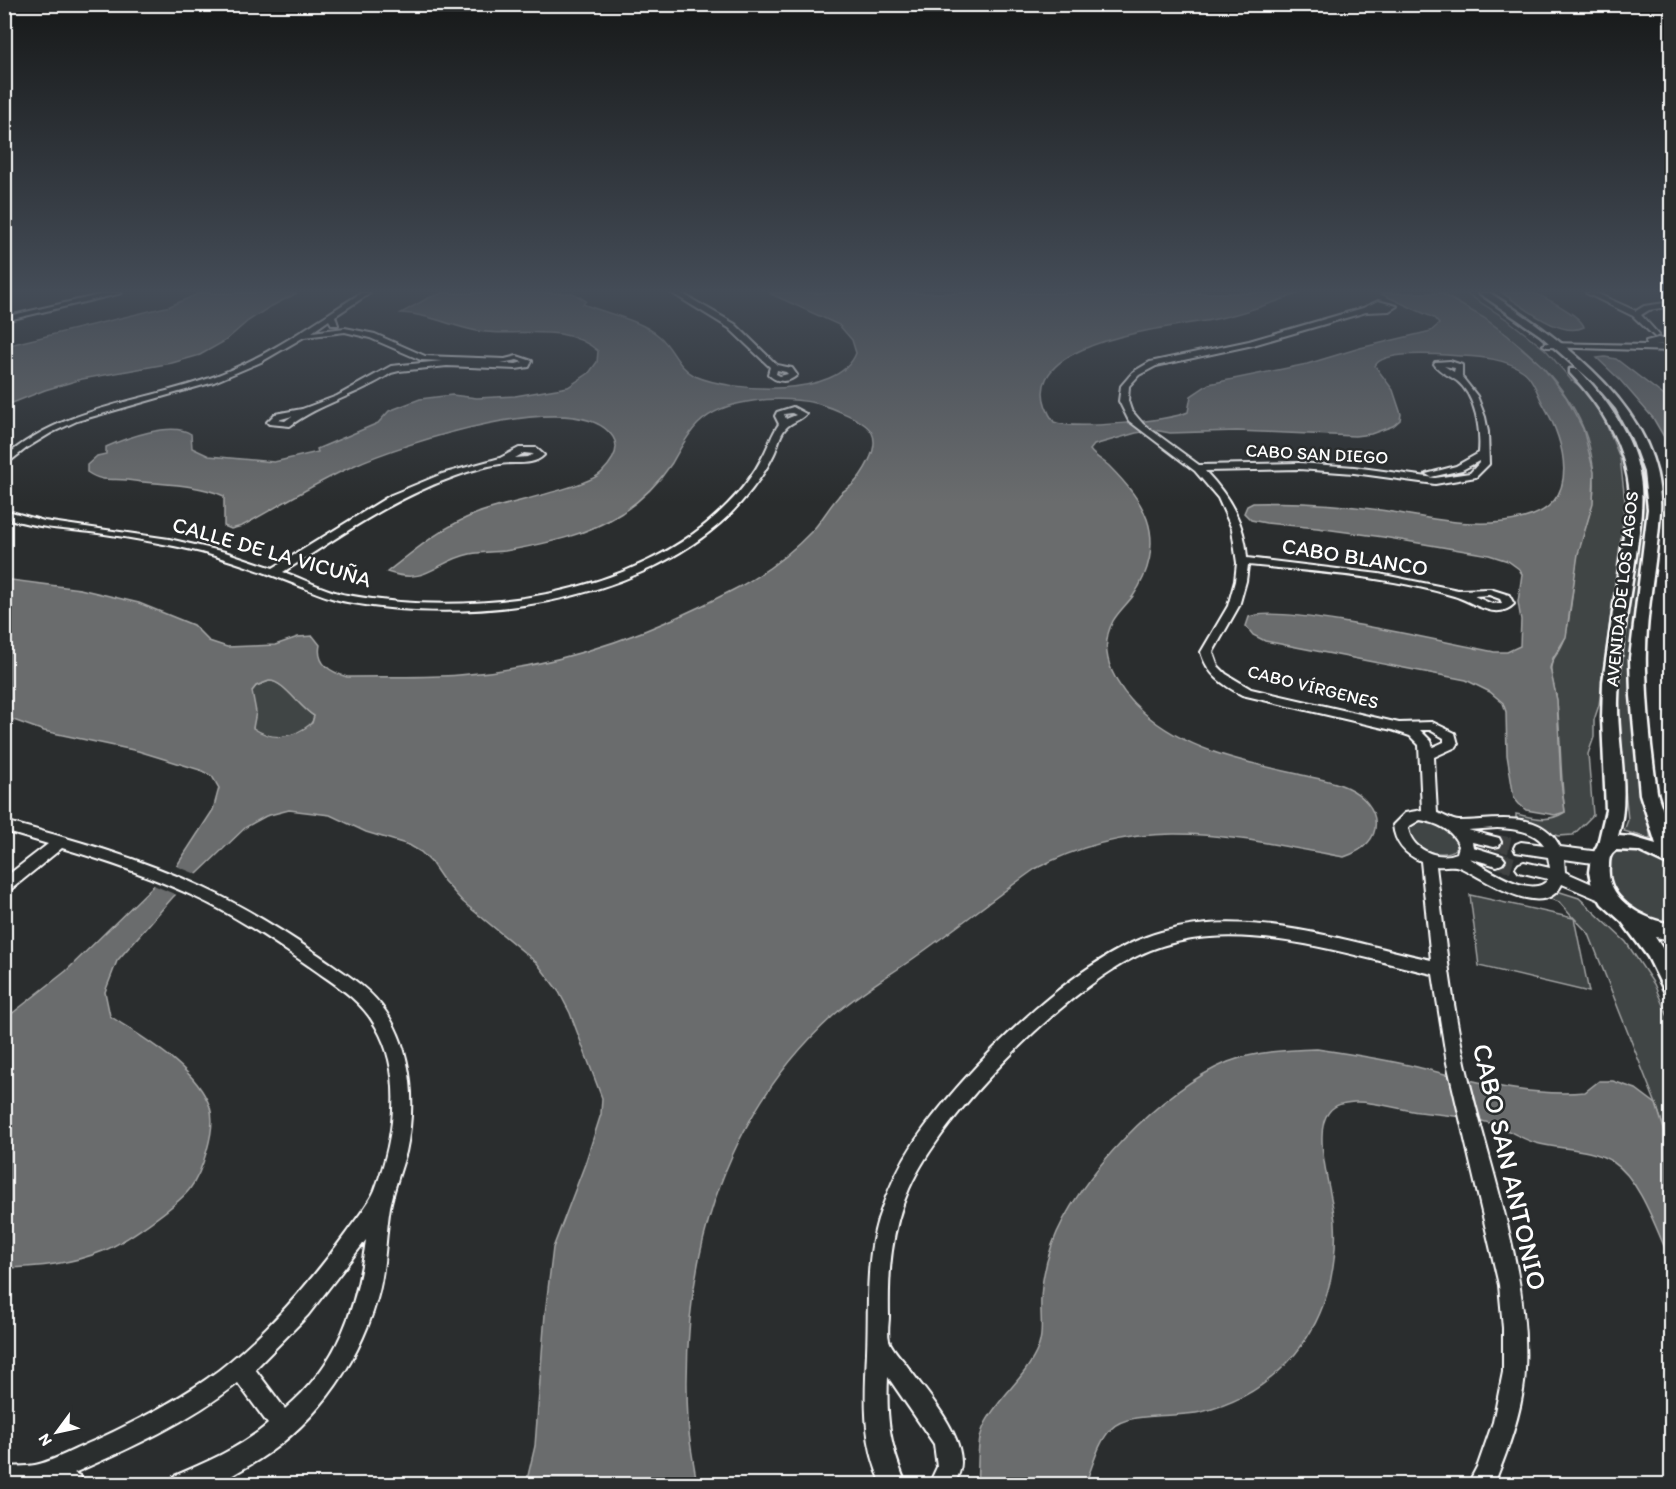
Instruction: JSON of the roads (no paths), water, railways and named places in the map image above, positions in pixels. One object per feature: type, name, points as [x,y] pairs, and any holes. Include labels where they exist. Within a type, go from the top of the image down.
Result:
[{"type":"street","points":[[4,463],[21,448],[66,424],[96,412],[164,395],[232,372],[251,362]]},
{"type":"street","points":[[303,412],[356,390],[399,362]]},
{"type":"street","points":[[387,372],[418,362]]},
{"type":"street","points":[[482,362],[503,363]]},
{"type":"street","points":[[769,362],[774,367]]},
{"type":"street","name":"CABO VÍRGENES","points":[[1158,362],[1143,368],[1129,380],[1122,394],[1126,411],[1132,419],[1197,468],[1230,510],[1242,546],[1244,561],[1236,600],[1207,651],[1208,661],[1218,675],[1247,692],[1395,726],[1421,738],[1426,744],[1427,755]]},
{"type":"street","name":"AVENIDA DE LOS LAGOS","points":[[1568,362],[1612,420],[1627,453],[1636,494],[1611,689],[1615,771],[1614,822],[1603,852]]},
{"type":"street","name":"AVENIDA DE LOS LAGOS","points":[[1576,362],[1597,379],[1616,402],[1641,446],[1652,480],[1654,509],[1649,575],[1638,658],[1639,696],[1649,794],[1671,859]]},
{"type":"street","name":"CABO SAN DIEGO","points":[[1197,468],[1299,466],[1399,475],[1435,481],[1463,478],[1480,470],[1484,464],[1482,455],[1484,431],[1480,413],[1458,377]]},
{"type":"street","name":"CALLE DE LA VICUÑA","points":[[4,513],[41,525],[109,532],[178,544],[275,572],[315,589],[344,597],[438,607],[508,603],[604,582],[658,560],[699,535],[716,522],[754,480],[784,424]]},
{"type":"street","points":[[275,572],[404,493],[454,473],[503,460]]},
{"type":"street","name":"CABO BLANCO","points":[[1244,561],[1357,575],[1459,593]]},
{"type":"street","points":[[1395,726],[1432,726],[1450,736],[1451,744],[1447,748],[1427,755],[1430,816]]},
{"type":"street","points":[[1494,842],[1457,830],[1430,816],[1410,816],[1400,825],[1402,839],[1408,847],[1428,858],[1449,861],[1462,855],[1497,860]]},
{"type":"street","points":[[1457,830],[1492,822],[1516,825],[1541,833],[1550,840],[1554,852],[1557,884],[1552,890],[1536,893],[1508,885],[1462,855]]},
{"type":"street","points":[[4,826],[61,841],[154,873],[200,892],[279,938],[353,988],[371,1005],[386,1027],[400,1079],[402,1113],[397,1148],[382,1196],[366,1299],[348,1347],[334,1371],[319,1390],[284,1425],[249,1453],[222,1469],[182,1485]]},
{"type":"street","points":[[1457,830],[1465,840],[1462,855]]},
{"type":"street","points":[[4,887],[61,841]]},
{"type":"street","points":[[1521,848],[1554,852],[1603,852],[1629,842],[1641,844],[1671,859]]},
{"type":"street","points":[[1603,852],[1600,877],[1609,898],[1656,952],[1671,986]]},
{"type":"street","name":"CABO SAN ANTONIO","points":[[1428,858],[1440,969],[1456,1063],[1510,1285],[1514,1328],[1514,1372],[1504,1422],[1488,1471],[1480,1485]]},
{"type":"street","points":[[1524,868],[1558,876],[1609,898]]},
{"type":"street","points":[[1626,916],[1647,926],[1671,932]]},
{"type":"street","points":[[894,1485],[885,1469],[875,1429],[879,1261],[891,1214],[904,1179],[921,1149],[941,1120],[996,1057],[1069,993],[1098,972],[1141,946],[1161,938],[1189,932],[1241,929],[1289,936],[1440,969]]},
{"type":"street","points":[[37,1477],[113,1444],[175,1412],[201,1397],[240,1367],[312,1297],[347,1252],[382,1196]]},
{"type":"street","points":[[878,1344],[943,1436],[950,1452],[950,1465],[941,1485]]},
{"type":"street","points":[[240,1367],[284,1425]]},
{"type":"street","points":[[4,1479],[37,1477],[72,1485]]},
{"type":"tunnel","points":[[1494,842],[1521,848]]},
{"type":"tunnel","points":[[1497,860],[1524,868]]}]
